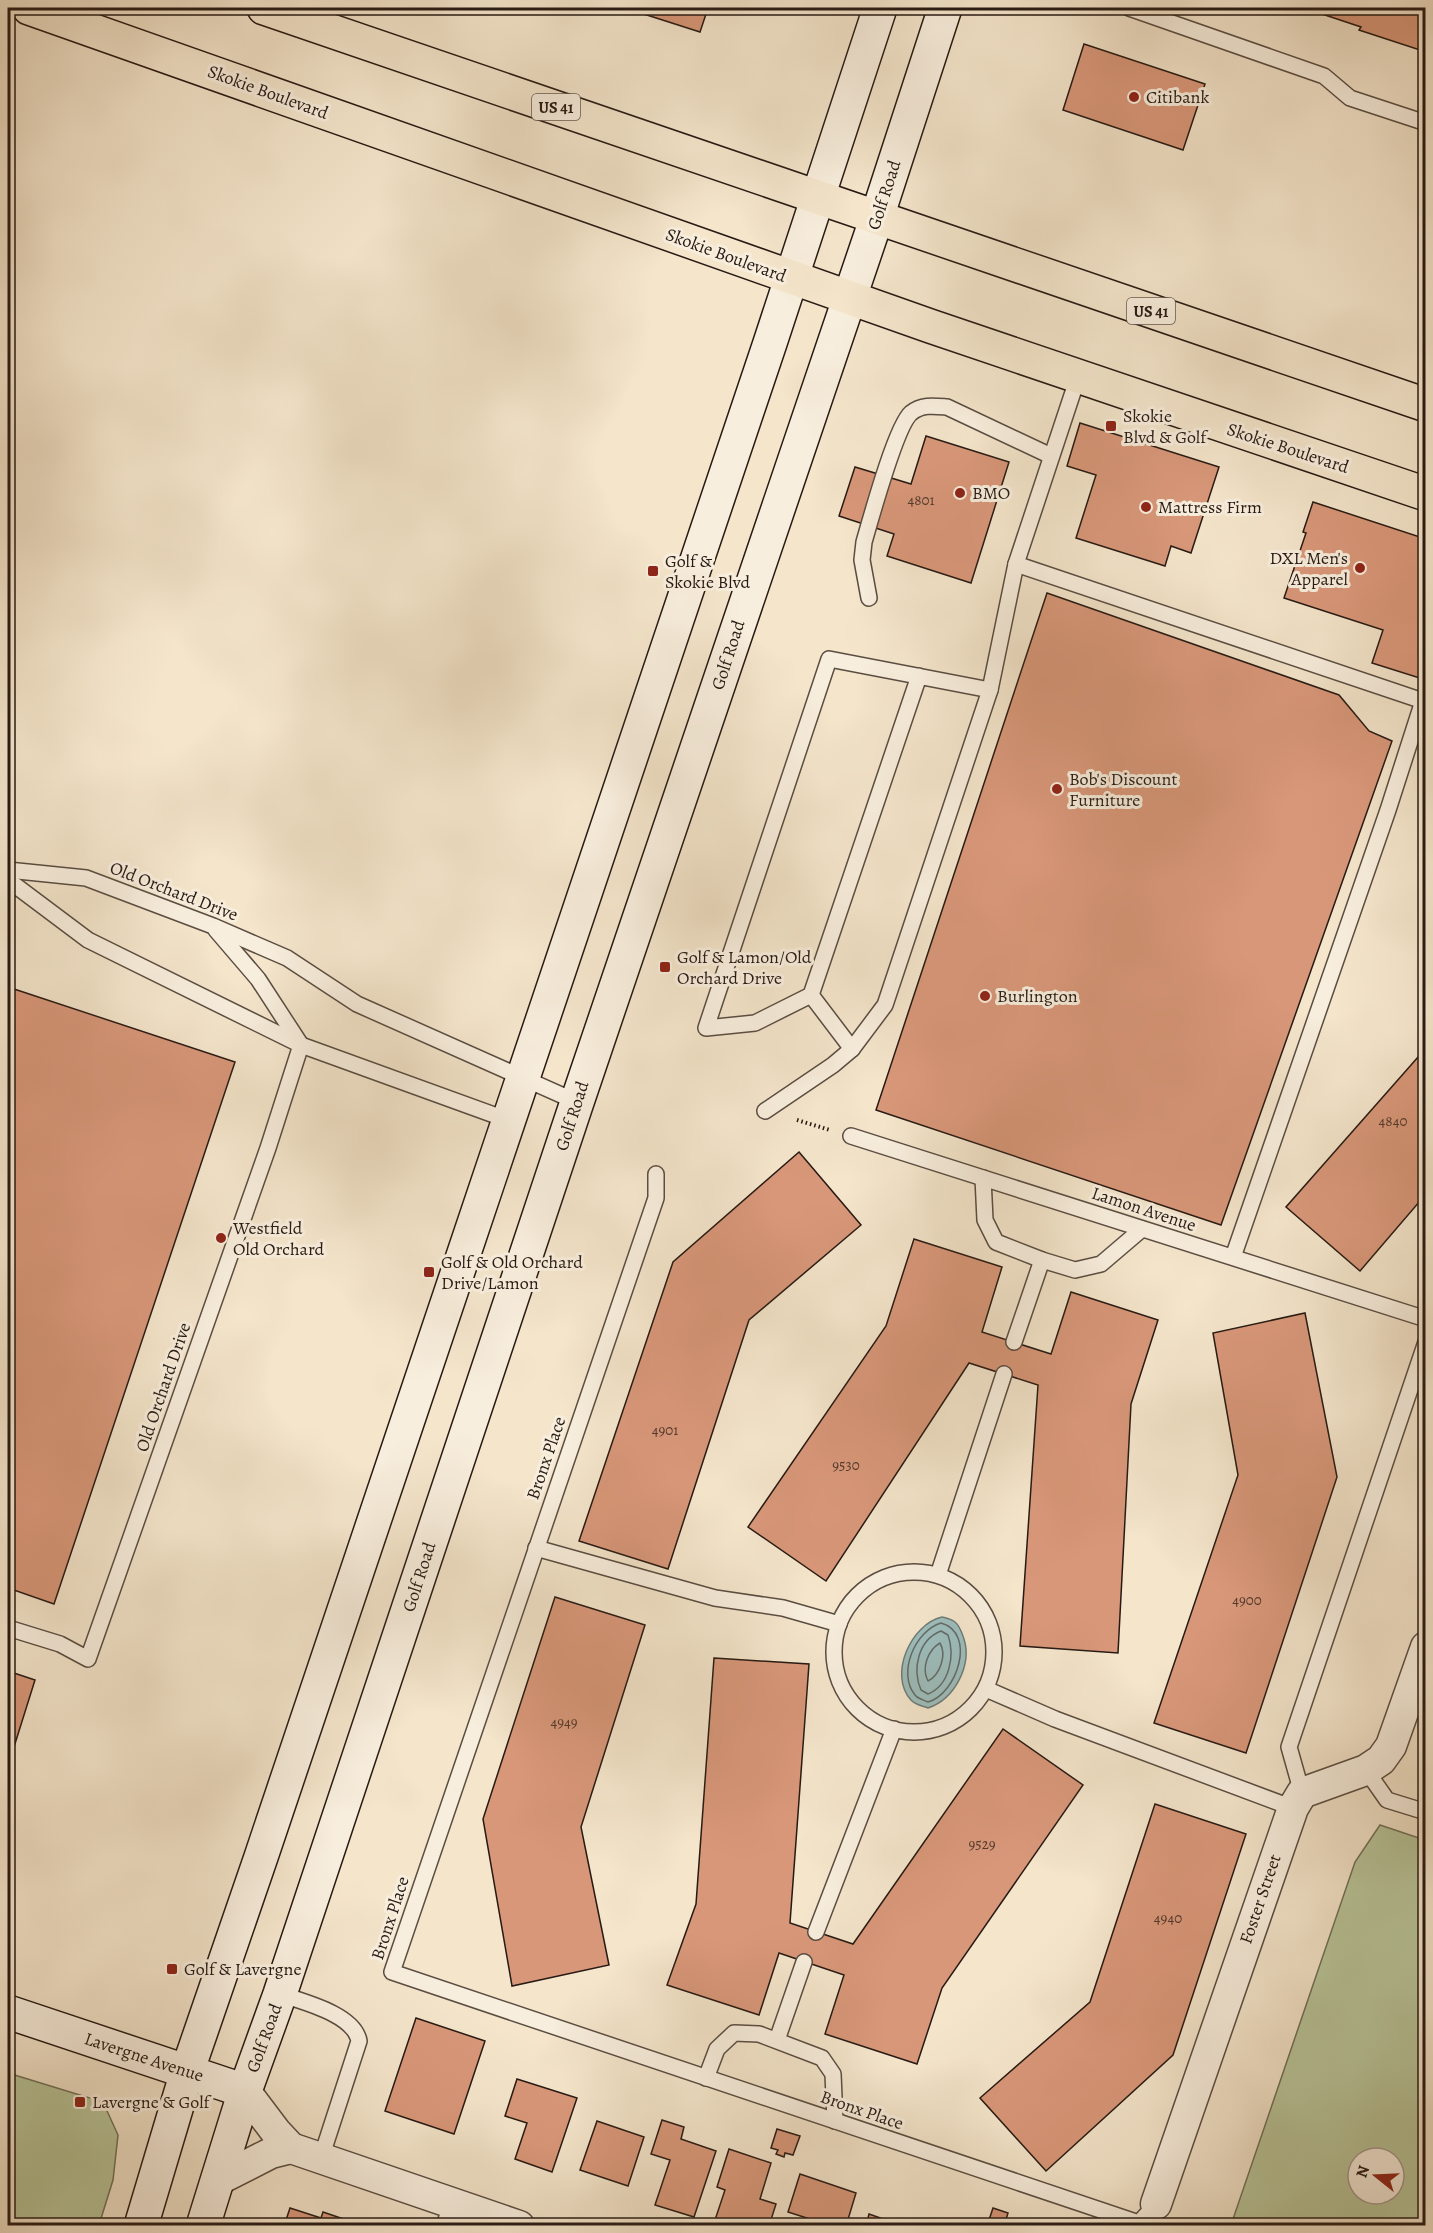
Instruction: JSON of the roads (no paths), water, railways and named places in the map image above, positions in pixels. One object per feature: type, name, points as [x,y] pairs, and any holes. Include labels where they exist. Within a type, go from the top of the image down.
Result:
[{"type":"main road","name":"Skokie Boulevard","points":[[29,8],[791,278],[1425,494]]},
{"type":"main road","name":"US 41","points":[[264,8],[1425,405]]},
{"type":"main road","points":[[141,2226],[187,2072],[523,1078],[880,8]]},
{"type":"main road","name":"Golf Road","points":[[203,2226],[245,2091],[280,1994],[577,1102],[877,217],[945,8]]},
{"type":"main road","name":"Lavergne Avenue","points":[[8,2012],[245,2091]]},
{"type":"street","points":[[1297,1800],[1350,1778],[1381,1760],[1391,1746],[1425,1647]]},
{"type":"street","name":"Foster Street","points":[[1156,2204],[1297,1800]]},
{"type":"street","points":[[245,2091],[291,2148],[321,2158],[448,2214],[519,2226]]},
{"type":"street","points":[[218,2180],[271,2153],[291,2148]]},
{"type":"lane","points":[[1129,8],[1324,76],[1350,98],[1425,123]]},
{"type":"lane","points":[[765,1111],[833,1065],[852,1049],[885,1005],[990,690],[1016,564],[1078,377]]},
{"type":"lane","points":[[868,598],[862,560],[864,542],[900,431],[911,413],[928,405],[947,407],[1052,456]]},
{"type":"lane","points":[[1016,564],[1424,702],[1233,1257]]},
{"type":"lane","points":[[919,676],[811,995],[755,1023],[706,1028],[829,659],[919,676],[990,690]]},
{"type":"lane","name":"Old Orchard Drive","points":[[8,870],[86,878],[213,926],[287,958],[357,1004],[577,1102]]},
{"type":"lane","points":[[8,880],[88,940],[301,1045],[508,1120]]},
{"type":"lane","points":[[213,926],[258,979],[301,1045]]},
{"type":"lane","points":[[811,995],[852,1049]]},
{"type":"lane","name":"Old Orchard Drive","points":[[8,1628],[60,1644],[88,1659],[268,1148],[301,1045]]},
{"type":"lane","name":"Lamon Avenue","points":[[851,1136],[1425,1318]]},
{"type":"lane","name":"Bronx Place","points":[[656,1174],[656,1198],[392,1972],[1139,2223],[1156,2204]]},
{"type":"lane","points":[[983,1178],[985,1220],[996,1242],[1042,1260],[1075,1270],[1101,1264],[1142,1228]]},
{"type":"lane","points":[[1014,1342],[1042,1260]]},
{"type":"lane","points":[[986,1689],[1055,1719],[1297,1800],[1289,1747],[1425,1342]]},
{"type":"lane","points":[[938,1575],[1004,1374]]},
{"type":"lane","points":[[536,1548],[715,1598],[783,1608],[839,1624]]},
{"type":"lane","points":[[914,1571],[938,1575],[959,1585],[976,1600],[988,1620],[994,1643],[993,1667],[986,1689],[973,1706],[956,1720],[936,1729],[915,1732],[894,1729],[873,1720],[856,1707],[843,1689],[836,1668],[834,1646],[839,1624],[851,1603],[868,1586],[890,1575],[914,1571]]},
{"type":"lane","points":[[816,1932],[894,1729]]},
{"type":"lane","points":[[1366,1770],[1387,1800],[1425,1812]]},
{"type":"lane","points":[[777,2040],[804,1962]]},
{"type":"lane","points":[[280,1994],[344,2020],[358,2034],[359,2041],[321,2158]]},
{"type":"lane","points":[[706,2078],[717,2049],[734,2033],[759,2034],[822,2058],[833,2074],[835,2121]]},
{"type":"water","points":[[942,1617],[953,1621],[960,1628],[966,1649],[966,1659],[959,1680],[953,1689],[938,1704],[928,1708],[913,1702],[904,1690],[903,1665],[906,1652],[921,1629]]},
{"type":"place","name":"Citibank","points":[[1134,97]]},
{"type":"place","name":"Skokie Blvd & Golf","points":[[1111,426]]},
{"type":"place","name":"BMO","points":[[960,493]]},
{"type":"place","name":"Mattress Firm","points":[[1146,507]]},
{"type":"place","name":"DXL Men's Apparel","points":[[1360,568]]},
{"type":"place","name":"Golf & Skokie Blvd","points":[[653,571]]},
{"type":"place","name":"Bob's Discount Furniture","points":[[1057,789]]},
{"type":"place","name":"Golf & Lamon/Old Orchard Drive","points":[[665,967]]},
{"type":"place","name":"Burlington","points":[[985,996]]},
{"type":"place","name":"Westfield Old Orchard","points":[[221,1238]]},
{"type":"place","name":"Golf & Old Orchard Drive/Lamon","points":[[429,1272]]},
{"type":"place","name":"Golf & Lavergne","points":[[172,1969]]},
{"type":"place","name":"Lavergne & Golf","points":[[80,2102]]}]
